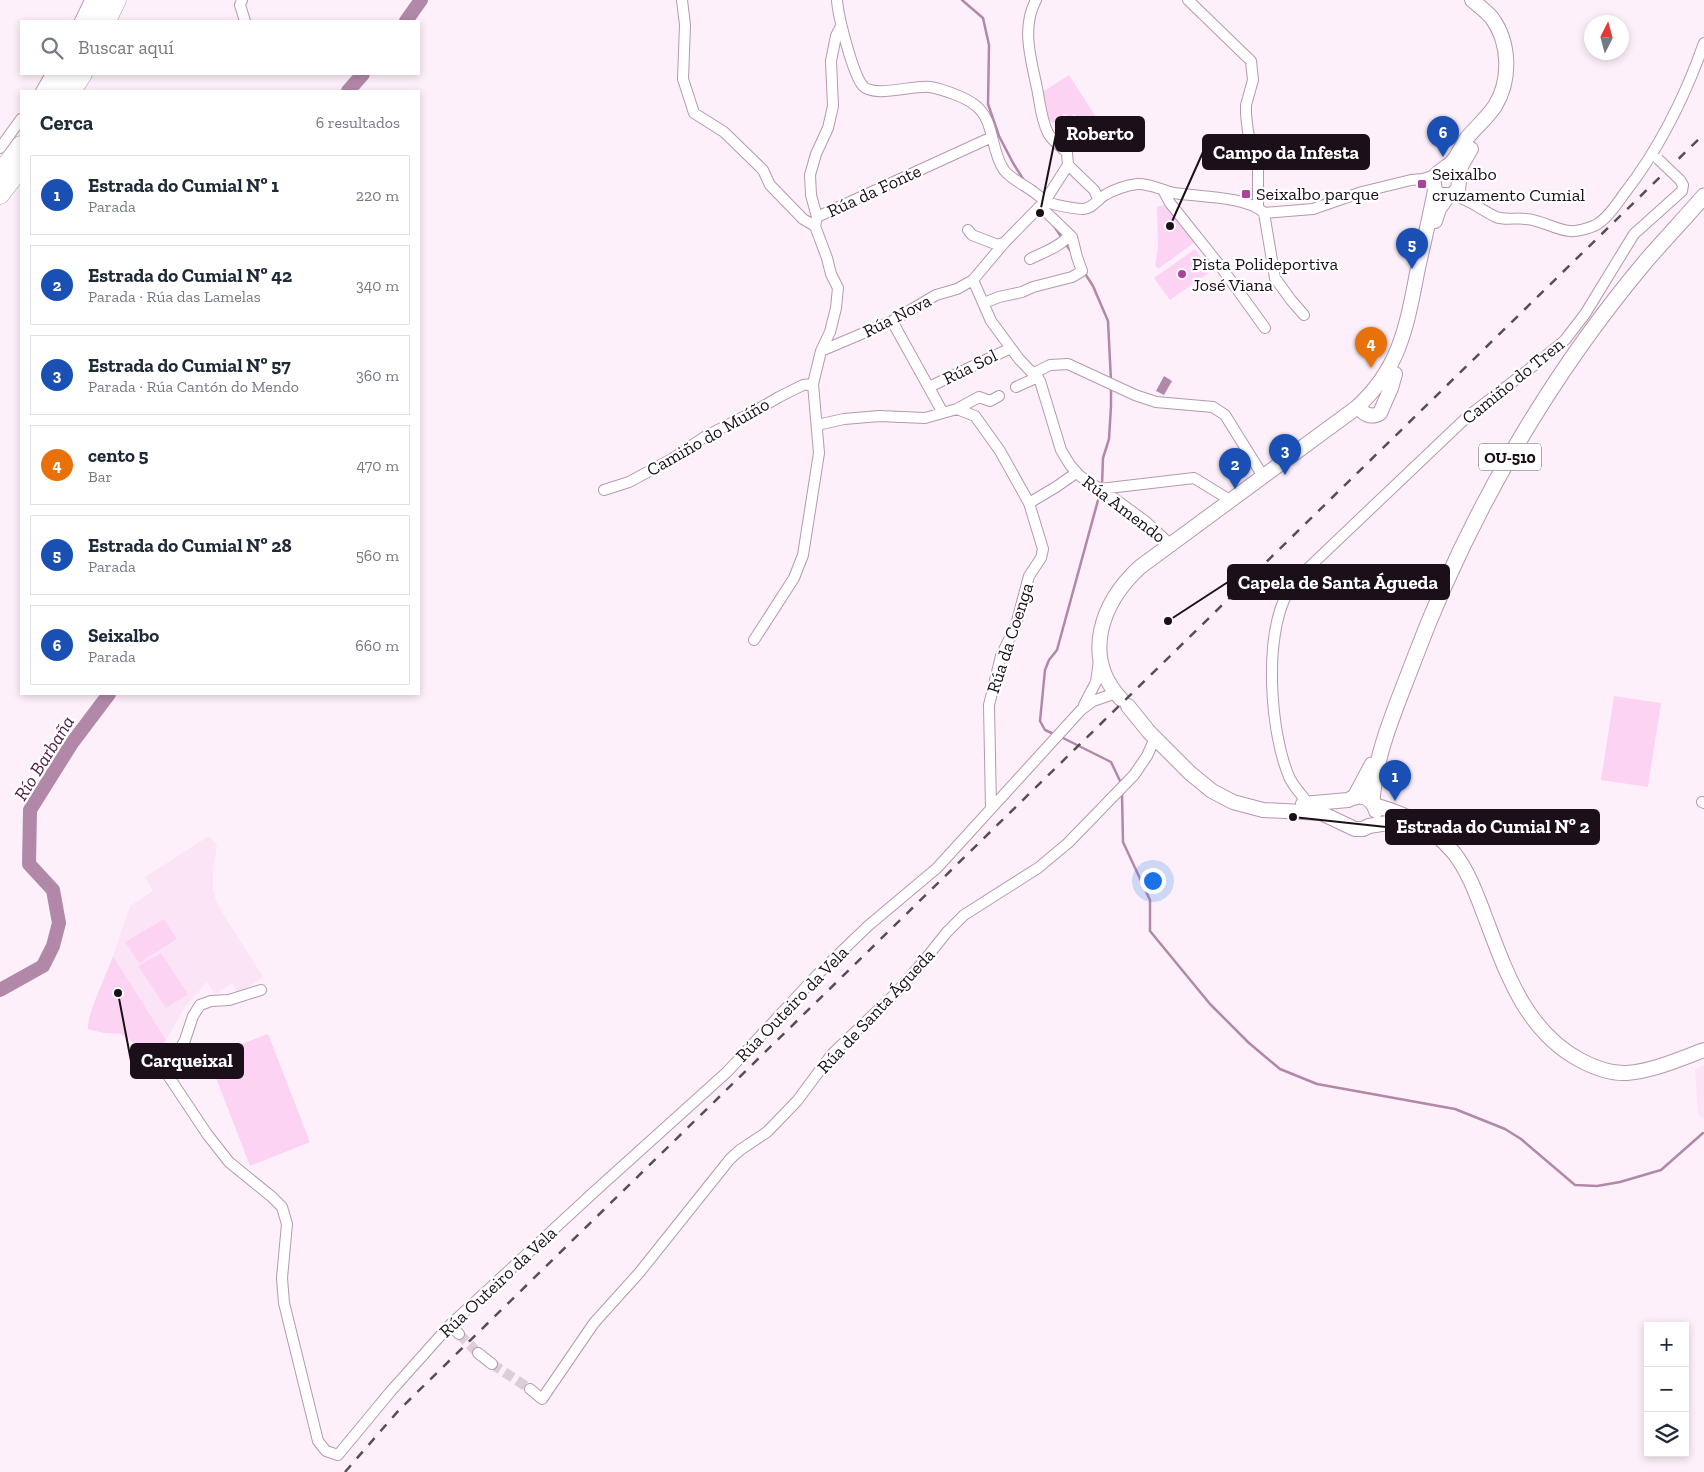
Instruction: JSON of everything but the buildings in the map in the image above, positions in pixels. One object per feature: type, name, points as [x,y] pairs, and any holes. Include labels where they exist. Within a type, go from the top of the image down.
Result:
[{"type":"highway","points":[[94,20],[104,0]]},
{"type":"highway","points":[[107,20],[117,0]]},
{"type":"highway","points":[[57,90],[65,75]]},
{"type":"highway","points":[[73,90],[82,75]]},
{"type":"highway","points":[[0,173],[20,146]]},
{"type":"highway","points":[[0,195],[20,169]]},
{"type":"main road","name":"OU-510","points":[[1379,755],[1429,620],[1462,548],[1509,459],[1543,402],[1598,324],[1646,261],[1704,196]]},
{"type":"main road","points":[[1352,798],[1379,755]]},
{"type":"main road","points":[[1373,803],[1373,783],[1379,755]]},
{"type":"street","points":[[80,20],[90,0]]},
{"type":"street","points":[[242,0],[240,5],[245,20]]},
{"type":"street","points":[[682,0],[685,25],[684,79],[694,113],[724,132],[763,170],[770,185],[804,219],[816,222],[811,195],[810,174],[816,154],[828,128],[833,106],[831,61],[836,36],[841,26]]},
{"type":"street","points":[[836,0],[841,26],[863,86],[878,92],[912,87],[930,87],[974,104],[984,115],[998,158],[1004,170],[1045,201],[1083,209],[1096,205],[1104,196],[1137,184],[1173,192],[1219,198],[1261,210],[1313,209],[1362,192],[1411,180],[1434,179],[1454,172],[1457,190],[1497,217],[1507,219],[1526,218],[1572,232],[1598,224],[1614,208],[1636,178],[1656,156],[1695,70],[1704,43]]},
{"type":"street","points":[[1036,0],[1031,11],[1028,36],[1042,117],[1051,138],[1067,153],[1068,165],[1073,172],[1094,190],[1099,200]]},
{"type":"street","points":[[1188,0],[1251,61],[1253,80],[1246,105],[1246,114],[1248,132],[1258,170],[1261,210],[1275,278],[1304,315]]},
{"type":"street","points":[[1377,401],[1397,362],[1402,343],[1434,179],[1453,160],[1466,140],[1495,105],[1502,91],[1506,75],[1505,49],[1498,29],[1491,18],[1472,0]]},
{"type":"street","points":[[1331,426],[1344,422],[1377,401],[1395,374],[1413,329],[1435,222],[1442,204],[1457,190],[1464,160],[1499,109],[1509,84],[1511,50],[1506,30],[1496,12],[1482,0]]},
{"type":"street","points":[[41,90],[50,75]]},
{"type":"street","points":[[0,148],[20,120]]},
{"type":"street","name":"Rúa da Fonte","points":[[754,640],[794,578],[803,555],[819,453],[813,384],[821,350],[830,332],[836,308],[838,288],[831,274],[816,222],[992,137]]},
{"type":"street","name":"Camiño do Tren","points":[[1309,804],[1293,784],[1288,774],[1280,748],[1272,694],[1273,652],[1279,616],[1288,592],[1302,574],[1467,417],[1565,340],[1585,314],[1634,234],[1682,191],[1683,185],[1680,180],[1656,156]]},
{"type":"street","points":[[1028,503],[1056,487],[1076,472],[1061,450],[1050,409],[1036,375],[1018,359],[988,317],[984,303],[973,280],[1005,242],[1045,201],[1068,165]]},
{"type":"street","points":[[1434,179],[1440,195],[1457,190]]},
{"type":"street","points":[[1163,190],[1170,203],[1221,267],[1265,328]]},
{"type":"street","points":[[984,303],[999,297],[1072,277],[1082,270],[1072,237],[1044,210],[1045,201]]},
{"type":"street","points":[[968,230],[972,235],[998,245],[1005,242]]},
{"type":"street","points":[[1030,259],[1068,235]]},
{"type":"street","name":"Rúa Nova","points":[[821,350],[892,321],[936,295],[957,289],[973,280]]},
{"type":"street","points":[[892,321],[930,387],[942,413]]},
{"type":"street","points":[[1081,710],[1094,686],[1102,665],[1104,644],[1114,610],[1125,592],[1146,572],[1263,476],[1368,397],[1380,382],[1402,343]]},
{"type":"street","name":"Rúa Sol","points":[[930,387],[1011,348]]},
{"type":"street","points":[[1016,387],[1050,365],[1068,364],[1135,395],[1156,402],[1213,407],[1225,415],[1263,476]]},
{"type":"street","name":"Camiño do Muíño","points":[[604,490],[629,482],[672,459],[706,436],[755,411],[779,396],[813,384]]},
{"type":"street","points":[[817,425],[853,418],[879,416],[925,418],[957,409],[979,398],[990,401],[999,396]]},
{"type":"street","name":"Rúa da Coenga","points":[[957,409],[975,416],[1000,451],[1028,503],[1043,549],[1041,558],[1029,576],[1016,626],[1001,656],[989,705],[991,808]]},
{"type":"street","points":[[1345,820],[1317,812],[1263,810],[1233,802],[1203,784],[1155,738],[1134,716],[1124,702],[1102,665],[1101,632],[1110,602],[1130,577],[1171,545],[1258,486],[1362,410]]},
{"type":"street","name":"Rúa Amendo","points":[[1076,472],[1145,521],[1171,545]]},
{"type":"street","points":[[1100,489],[1194,478],[1228,506]]},
{"type":"street","points":[[1146,572],[1154,560],[1171,545]]},
{"type":"street","points":[[1081,710],[1093,701],[1124,702],[1202,775],[1230,793],[1250,801],[1309,804],[1362,796],[1373,803],[1419,821],[1454,854],[1471,881],[1510,979],[1522,1004],[1544,1032],[1562,1049],[1573,1056],[1596,1067],[1613,1072],[1626,1073],[1659,1065],[1704,1050]]},
{"type":"street","name":"Rúa Outeiro da Vela","points":[[261,990],[229,1000],[211,1001],[200,1005],[193,1016],[185,1040],[167,1074],[207,1134],[229,1162],[282,1207],[287,1224],[282,1278],[284,1303],[318,1441],[326,1451],[338,1455],[391,1391],[450,1326],[727,1072],[817,975],[868,926],[937,868],[1081,710]]},
{"type":"street","name":"Rúa de Santa Águeda","points":[[530,1389],[542,1399],[594,1323],[639,1273],[730,1159],[767,1132],[797,1101],[832,1054],[895,994],[947,932],[964,915],[1038,868],[1068,843],[1134,775],[1155,738]]},
{"type":"street","points":[[1345,820],[1343,810],[1352,798]]},
{"type":"street","points":[[1369,826],[1374,821],[1376,814],[1373,803]]},
{"type":"street","points":[[1309,804],[1327,810],[1356,829],[1388,822],[1400,822],[1437,836]]},
{"type":"street","points":[[450,1326],[459,1334]]},
{"type":"street","points":[[478,1353],[492,1364]]},
{"type":"shaded area","points":[[1069,75],[1096,117],[1099,128],[1093,129],[1090,139],[1085,145],[1068,153],[1060,138],[1081,126],[1075,114],[1068,118],[1066,114],[1052,123],[1047,116],[1041,93]]},
{"type":"shaded area","points":[[1163,205],[1171,209],[1195,242],[1158,269],[1155,265],[1158,249],[1157,207]]},
{"type":"shaded area","name":"Pista Polideportiva José Viana","points":[[1195,249],[1211,271],[1170,300],[1154,278]]},
{"type":"shaded area","points":[[1164,376],[1172,381],[1164,395],[1156,391]]},
{"type":"shaded area","points":[[1614,696],[1661,703],[1648,787],[1601,780]]},
{"type":"shaded area","points":[[209,836],[217,845],[213,870],[213,890],[216,900],[263,977],[238,994],[232,983],[215,994],[207,982],[185,1007],[166,1040],[113,956],[130,906],[153,891],[145,877]]},
{"type":"shaded area","points":[[164,919],[177,939],[139,963],[125,942]]},
{"type":"shaded area","points":[[161,953],[188,994],[166,1008],[138,966]]},
{"type":"shaded area","points":[[113,956],[166,1040],[154,1057],[121,1034],[104,1033],[88,1029],[90,1014]]},
{"type":"shaded area","points":[[268,1034],[310,1142],[250,1166],[208,1057]]},
{"type":"shaded area","points":[[1704,1065],[1704,1118],[1698,1115],[1695,1070]]},
{"type":"waterway","name":"Río Barbaña","points":[[407,20],[421,0]]},
{"type":"waterway","points":[[962,0],[983,18],[989,45],[988,104],[999,136],[1025,182]]},
{"type":"waterway","name":"Río Barbaña","points":[[349,90],[362,75]]},
{"type":"waterway","points":[[1054,226],[1062,238]]},
{"type":"waterway","points":[[1065,243],[1072,253]]},
{"type":"waterway","points":[[1084,272],[1093,286],[1108,321],[1111,381]]},
{"type":"waterway","points":[[1102,485],[1103,458],[1109,439],[1111,387]]},
{"type":"waterway","points":[[1056,735],[1045,730],[1040,721],[1045,670],[1049,660],[1057,650],[1100,493]]},
{"type":"waterway","name":"Río Barbaña","points":[[0,990],[43,966],[53,946],[59,923],[53,890],[29,864],[30,810],[72,743],[108,695]]},
{"type":"waterway","points":[[1061,737],[1111,762],[1121,783]]},
{"type":"waterway","points":[[1122,793],[1123,842],[1150,900],[1150,931],[1210,1004],[1249,1043],[1280,1069],[1317,1084],[1455,1109],[1505,1129],[1521,1139],[1575,1185],[1597,1186],[1620,1182],[1661,1170],[1703,1133]]},
{"type":"tunnel","points":[[459,1334],[478,1353]]},
{"type":"tunnel","points":[[492,1364],[530,1389]]},
{"type":"railway","points":[[345,1472],[399,1410],[1704,134]]},
{"type":"place","name":"Seixalbo","points":[[1443,157]]},
{"type":"place","name":"Seixalbo cruzamento Cumial","points":[[1422,184]]},
{"type":"place","name":"Seixalbo parque","points":[[1246,194]]},
{"type":"place","name":"Roberto","points":[[1040,213]]},
{"type":"place","name":"Campo da Infesta","points":[[1170,226]]},
{"type":"place","name":"Estrada do Cumial Nº 28","points":[[1412,269]]},
{"type":"place","name":"Pista Polideportiva José Viana","points":[[1182,274]]},
{"type":"place","name":"cento 5","points":[[1371,368]]},
{"type":"place","name":"Estrada do Cumial Nº 57","points":[[1285,475]]},
{"type":"place","name":"Estrada do Cumial Nº 42","points":[[1235,489]]},
{"type":"place","name":"Capela de Santa Águeda","points":[[1168,621]]},
{"type":"place","name":"Estrada do Cumial Nº 1","points":[[1395,801]]},
{"type":"place","name":"Estrada do Cumial Nº 2","points":[[1293,817]]},
{"type":"place","name":"Carqueixal","points":[[118,993]]}]
